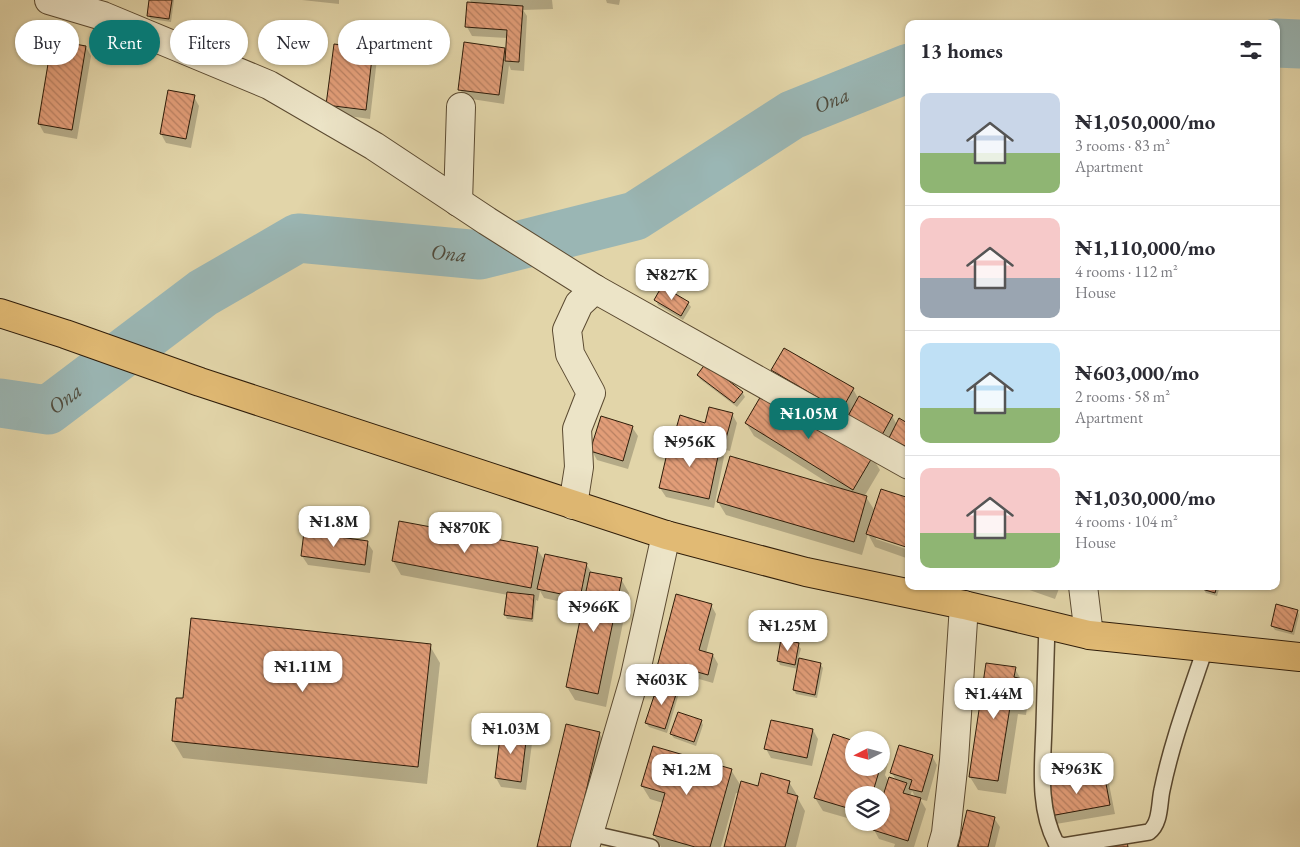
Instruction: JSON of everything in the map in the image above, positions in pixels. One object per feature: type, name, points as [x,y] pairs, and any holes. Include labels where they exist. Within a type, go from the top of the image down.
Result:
[{"type":"highway","points":[[0,313],[200,382],[666,535],[806,572],[1089,635],[1300,657]]},
{"type":"street","points":[[49,0],[103,8],[268,84],[374,146],[487,221],[595,289],[905,463]]},
{"type":"street","points":[[458,202],[461,107]]},
{"type":"street","points":[[573,505],[578,467],[577,429],[591,393],[570,354],[567,330],[579,304],[595,289]]},
{"type":"street","points":[[587,840],[634,680],[666,535]]},
{"type":"street","points":[[1083,590],[1089,635]]},
{"type":"street","points":[[942,847],[946,833],[954,760],[964,606]]},
{"type":"lane","points":[[1046,624],[1042,786],[1050,832],[1056,843],[1063,846],[1149,832],[1154,828],[1158,820],[1167,766],[1206,646]]},
{"type":"lane","points":[[587,840],[650,847]]},
{"type":"building","points":[[149,0],[172,0],[169,19],[147,16]]},
{"type":"building","points":[[467,2],[523,6],[519,62],[505,61],[507,30],[465,27]]},
{"type":"building","points":[[464,42],[505,48],[499,95],[458,90]]},
{"type":"building","points":[[334,44],[338,45],[338,65],[371,65],[366,110],[326,105]]},
{"type":"building","points":[[79,45],[86,46],[72,130],[38,124],[48,65],[79,65]]},
{"type":"building","points":[[168,90],[195,95],[186,139],[160,134]]},
{"type":"building","points":[[662,286],[689,302],[681,316],[654,300]]},
{"type":"building","points":[[784,348],[854,388],[841,411],[771,370]]},
{"type":"building","points":[[706,363],[743,392],[734,403],[697,375]]},
{"type":"building","points":[[765,389],[873,456],[853,490],[745,423]]},
{"type":"building","points":[[859,396],[893,415],[882,435],[848,416]]},
{"type":"building","points":[[709,407],[733,413],[725,442],[676,429],[680,415],[705,423]]},
{"type":"building","points":[[601,416],[633,426],[623,461],[590,451]]},
{"type":"building","points":[[899,418],[905,422],[905,446],[889,438]]},
{"type":"building","points":[[671,436],[720,447],[709,499],[659,488]]},
{"type":"building","points":[[730,456],[867,496],[854,542],[717,502]]},
{"type":"building","points":[[881,489],[905,497],[905,547],[866,534]]},
{"type":"building","points":[[399,521],[538,547],[531,588],[392,561]]},
{"type":"building","points":[[304,532],[368,541],[365,565],[301,556]]},
{"type":"building","points":[[545,554],[587,563],[580,598],[537,589]]},
{"type":"building","points":[[590,572],[622,578],[598,694],[566,687]]},
{"type":"building","points":[[1205,590],[1216,590],[1215,593]]},
{"type":"building","points":[[507,592],[534,595],[532,619],[504,615]]},
{"type":"building","points":[[676,594],[712,604],[699,650],[713,654],[708,675],[694,671],[692,677],[657,667]]},
{"type":"building","points":[[1276,604],[1298,610],[1292,632],[1271,626]]},
{"type":"building","points":[[191,618],[431,644],[418,767],[172,741],[176,698],[183,698]]},
{"type":"building","points":[[781,639],[799,643],[795,665],[777,661]]},
{"type":"building","points":[[799,658],[821,663],[815,695],[793,690]]},
{"type":"building","points":[[986,663],[1016,667],[1014,677],[1022,679],[1019,703],[1011,701],[998,781],[969,777]]},
{"type":"building","points":[[666,681],[679,685],[665,729],[645,723],[654,696],[660,699]]},
{"type":"building","points":[[678,712],[702,720],[694,742],[670,734]]},
{"type":"building","points":[[771,720],[813,729],[807,758],[764,749]]},
{"type":"building","points":[[566,724],[600,732],[573,847],[537,847]]},
{"type":"building","points":[[501,729],[527,733],[521,782],[495,778]]},
{"type":"building","points":[[833,734],[845,738],[845,776],[878,776],[875,786],[845,786],[845,807],[814,798]]},
{"type":"building","points":[[899,745],[933,755],[922,792],[909,789],[912,780],[890,773]]},
{"type":"building","points":[[653,746],[732,769],[710,847],[695,847],[653,835],[665,793],[641,786]]},
{"type":"building","points":[[761,773],[790,781],[787,793],[798,796],[785,847],[724,847],[741,781],[758,786]]},
{"type":"building","points":[[1104,773],[1110,805],[1050,816],[1045,785]]},
{"type":"building","points":[[889,777],[907,783],[903,793],[921,798],[908,841],[876,831],[890,831],[890,786],[886,786]]},
{"type":"building","points":[[967,810],[995,817],[988,847],[958,847]]},
{"type":"building","points":[[1126,837],[1128,847],[1077,847]]},
{"type":"waterway","name":"Ona","points":[[1280,43],[1300,44]]},
{"type":"waterway","name":"Ona","points":[[0,403],[48,410],[203,293],[298,238],[480,255],[635,216],[792,115],[905,70]]}]
